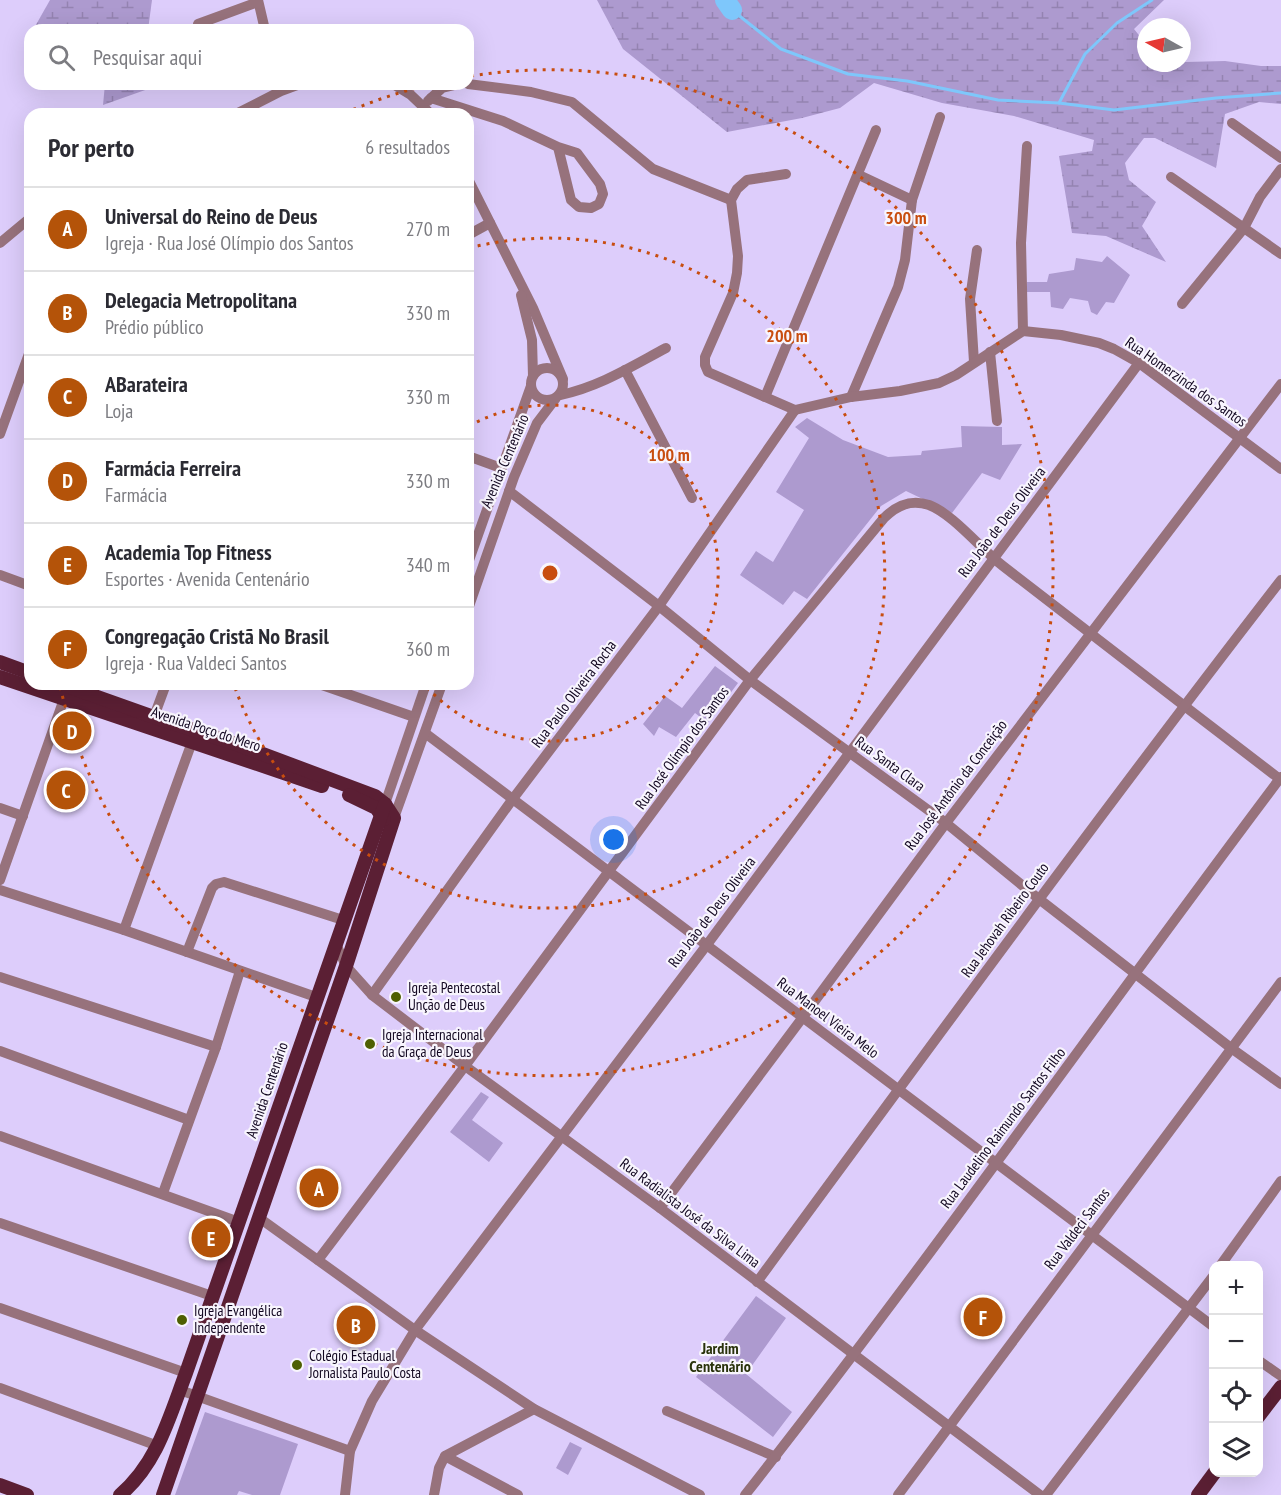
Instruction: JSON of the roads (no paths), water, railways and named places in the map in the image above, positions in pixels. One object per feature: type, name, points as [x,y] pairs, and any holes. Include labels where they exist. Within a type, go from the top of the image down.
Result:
[{"type":"main road","points":[[0,662],[24,671]]},
{"type":"main road","name":"Avenida Poço do Mero","points":[[0,677],[24,685]]},
{"type":"main road","name":"Avenida Poço do Mero","points":[[38,690],[247,748],[375,796],[387,816]]},
{"type":"main road","name":"Avenida Poço do Mero","points":[[85,690],[125,713]]},
{"type":"main road","name":"Avenida Poço do Mero","points":[[151,722],[192,742],[351,796],[387,816]]},
{"type":"main road","name":"Avenida Centenário","points":[[120,1495],[145,1470],[158,1446],[186,1373],[343,920],[387,816]]},
{"type":"main road","name":"Avenida Centenário","points":[[164,1495],[346,966],[387,816]]},
{"type":"main road","points":[[214,1292],[233,1293]]},
{"type":"main road","points":[[1263,1411],[1281,1388]]},
{"type":"main road","points":[[1198,1495],[1212,1477]]},
{"type":"main road","points":[[0,1485],[27,1495]]},
{"type":"street","points":[[198,24],[258,1],[264,24]]},
{"type":"street","points":[[474,85],[531,92],[572,102],[616,141],[653,169],[731,200]]},
{"type":"street","points":[[246,108],[275,90]]},
{"type":"street","points":[[403,90],[429,106],[441,90]]},
{"type":"street","points":[[474,115],[503,121],[558,147],[577,153],[603,190],[603,198],[599,204],[584,208],[571,200],[558,147]]},
{"type":"street","points":[[850,397],[902,274],[912,201],[940,117]]},
{"type":"street","points":[[1232,123],[1281,158]]},
{"type":"street","points":[[765,397],[876,130]]},
{"type":"street","points":[[786,174],[747,180],[737,189],[731,200],[738,256],[737,273],[733,293],[705,357],[705,365],[708,372],[795,410],[850,397],[900,392],[939,383],[956,375],[1023,331],[1022,243],[1027,146]]},
{"type":"street","points":[[1182,304],[1244,228],[1260,197],[1281,169]]},
{"type":"street","points":[[859,175],[912,201]]},
{"type":"street","points":[[1171,177],[1281,254]]},
{"type":"street","points":[[474,191],[533,308],[563,380]]},
{"type":"street","points":[[0,243],[24,223]]},
{"type":"street","points":[[474,232],[490,223]]},
{"type":"street","points":[[974,362],[970,299],[977,250]]},
{"type":"street","points":[[512,269],[531,330],[534,354],[532,381]]},
{"type":"street","name":"Rua Homerzinda dos Santos","points":[[1023,331],[1061,335],[1099,343],[1114,349],[1139,363],[1281,469]]},
{"type":"street","points":[[558,396],[589,387],[666,348]]},
{"type":"street","points":[[990,352],[997,421]]},
{"type":"street","name":"Rua João de Deus Oliveira","points":[[345,1495],[350,1450],[372,1401],[415,1330],[706,946],[1139,363]]},
{"type":"street","points":[[0,434],[2,422],[24,366]]},
{"type":"street","points":[[532,381],[537,372],[546,368],[557,371],[563,380]]},
{"type":"street","points":[[625,370],[692,498]]},
{"type":"street","name":"Avenida Centenário","points":[[474,592],[509,491],[537,423],[563,390],[563,380]]},
{"type":"street","name":"Avenida Centenário","points":[[532,381],[536,396],[540,399],[551,400],[558,396]]},
{"type":"street","name":"Avenida Centenário","points":[[474,546],[532,381]]},
{"type":"street","name":"Rua José Antônio da Conceição","points":[[660,1208],[946,823],[1281,384]]},
{"type":"street","name":"Rua Paulo Oliveira Rocha","points":[[372,995],[513,800],[659,606],[795,410]]},
{"type":"street","points":[[474,458],[501,468]]},
{"type":"street","name":"Rua Santa Clara","points":[[509,491],[659,606],[750,680],[946,823],[1039,899],[1281,1084]]},
{"type":"street","name":"Rua José Olímpio dos Santos","points":[[318,1260],[610,872],[750,680],[884,518],[896,508],[915,501],[931,506],[942,512],[993,558]]},
{"type":"street","points":[[993,558],[1183,706],[1281,778]]},
{"type":"street","points":[[0,575],[24,584]]},
{"type":"street","name":"Rua Jehovah Ribeiro Couto","points":[[757,1282],[1183,706],[1281,580]]},
{"type":"street","points":[[151,722],[164,690]]},
{"type":"street","points":[[344,690],[414,717]]},
{"type":"street","name":"Avenida Centenário","points":[[387,816],[414,717],[424,690]]},
{"type":"street","name":"Avenida Centenário","points":[[387,816],[425,733],[440,690]]},
{"type":"street","points":[[0,880],[64,699]]},
{"type":"street","name":"Rua Manoel Vieira Melo","points":[[425,733],[1209,1323]]},
{"type":"street","points":[[124,930],[192,742]]},
{"type":"street","name":"Rua Laudelino Raimundo Santos Filho","points":[[745,1495],[853,1354],[1281,778]]},
{"type":"street","points":[[0,808],[23,816]]},
{"type":"street","points":[[187,952],[212,888],[216,884],[225,882],[343,920]]},
{"type":"street","points":[[0,890],[124,930],[316,998]]},
{"type":"street","name":"Rua Radialista José da Silva Lima","points":[[336,944],[346,966],[372,995],[660,1208],[1040,1495]]},
{"type":"street","points":[[163,1193],[216,1047],[240,971]]},
{"type":"street","points":[[0,977],[216,1047]]},
{"type":"street","name":"Rua Valdeci Santos","points":[[898,1495],[1281,982]]},
{"type":"street","points":[[0,1051],[189,1120]]},
{"type":"street","points":[[0,1136],[239,1222]]},
{"type":"street","points":[[1224,1261],[1281,1181]]},
{"type":"street","points":[[258,1217],[415,1330],[534,1409],[700,1495]]},
{"type":"street","points":[[0,1223],[214,1292]]},
{"type":"street","points":[[1046,1495],[1209,1282]]},
{"type":"street","points":[[0,1308],[186,1373]]},
{"type":"street","points":[[1263,1363],[1281,1376]]},
{"type":"street","points":[[0,1388],[158,1446]]},
{"type":"street","points":[[180,1390],[350,1450]]},
{"type":"street","points":[[434,1495],[439,1468],[445,1456],[534,1409]]},
{"type":"street","points":[[667,1412],[776,1456]]},
{"type":"street","points":[[445,1456],[518,1495]]},
{"type":"waterway","points":[[725,0],[732,10]]},
{"type":"waterway","points":[[1059,103],[1085,54],[1117,23],[1152,0]]},
{"type":"waterway","points":[[732,10],[781,49],[848,74],[907,81],[998,100],[1059,103],[1114,110],[1281,93]]},
{"type":"place","name":"Farmácia Ferreira","points":[[72,731]]},
{"type":"place","name":"ABarateira","points":[[66,790]]},
{"type":"place","name":"Igreja Pentecostal Unção de Deus","points":[[396,997]]},
{"type":"place","name":"Igreja Internacional da Graça de Deus","points":[[370,1044]]},
{"type":"place","name":"Universal do Reino de Deus","points":[[319,1188]]},
{"type":"place","name":"Academia Top Fitness","points":[[211,1238]]},
{"type":"place","name":"Congregação Cristã No Brasil","points":[[983,1317]]},
{"type":"place","name":"Igreja Evangélica Independente","points":[[182,1320]]},
{"type":"place","name":"Delegacia Metropolitana","points":[[356,1325]]},
{"type":"place","name":"Colégio Estadual Jornalista Paulo Costa","points":[[297,1365]]},
{"type":"district","name":"Jardim Centenário","points":[[720,1357]]}]
